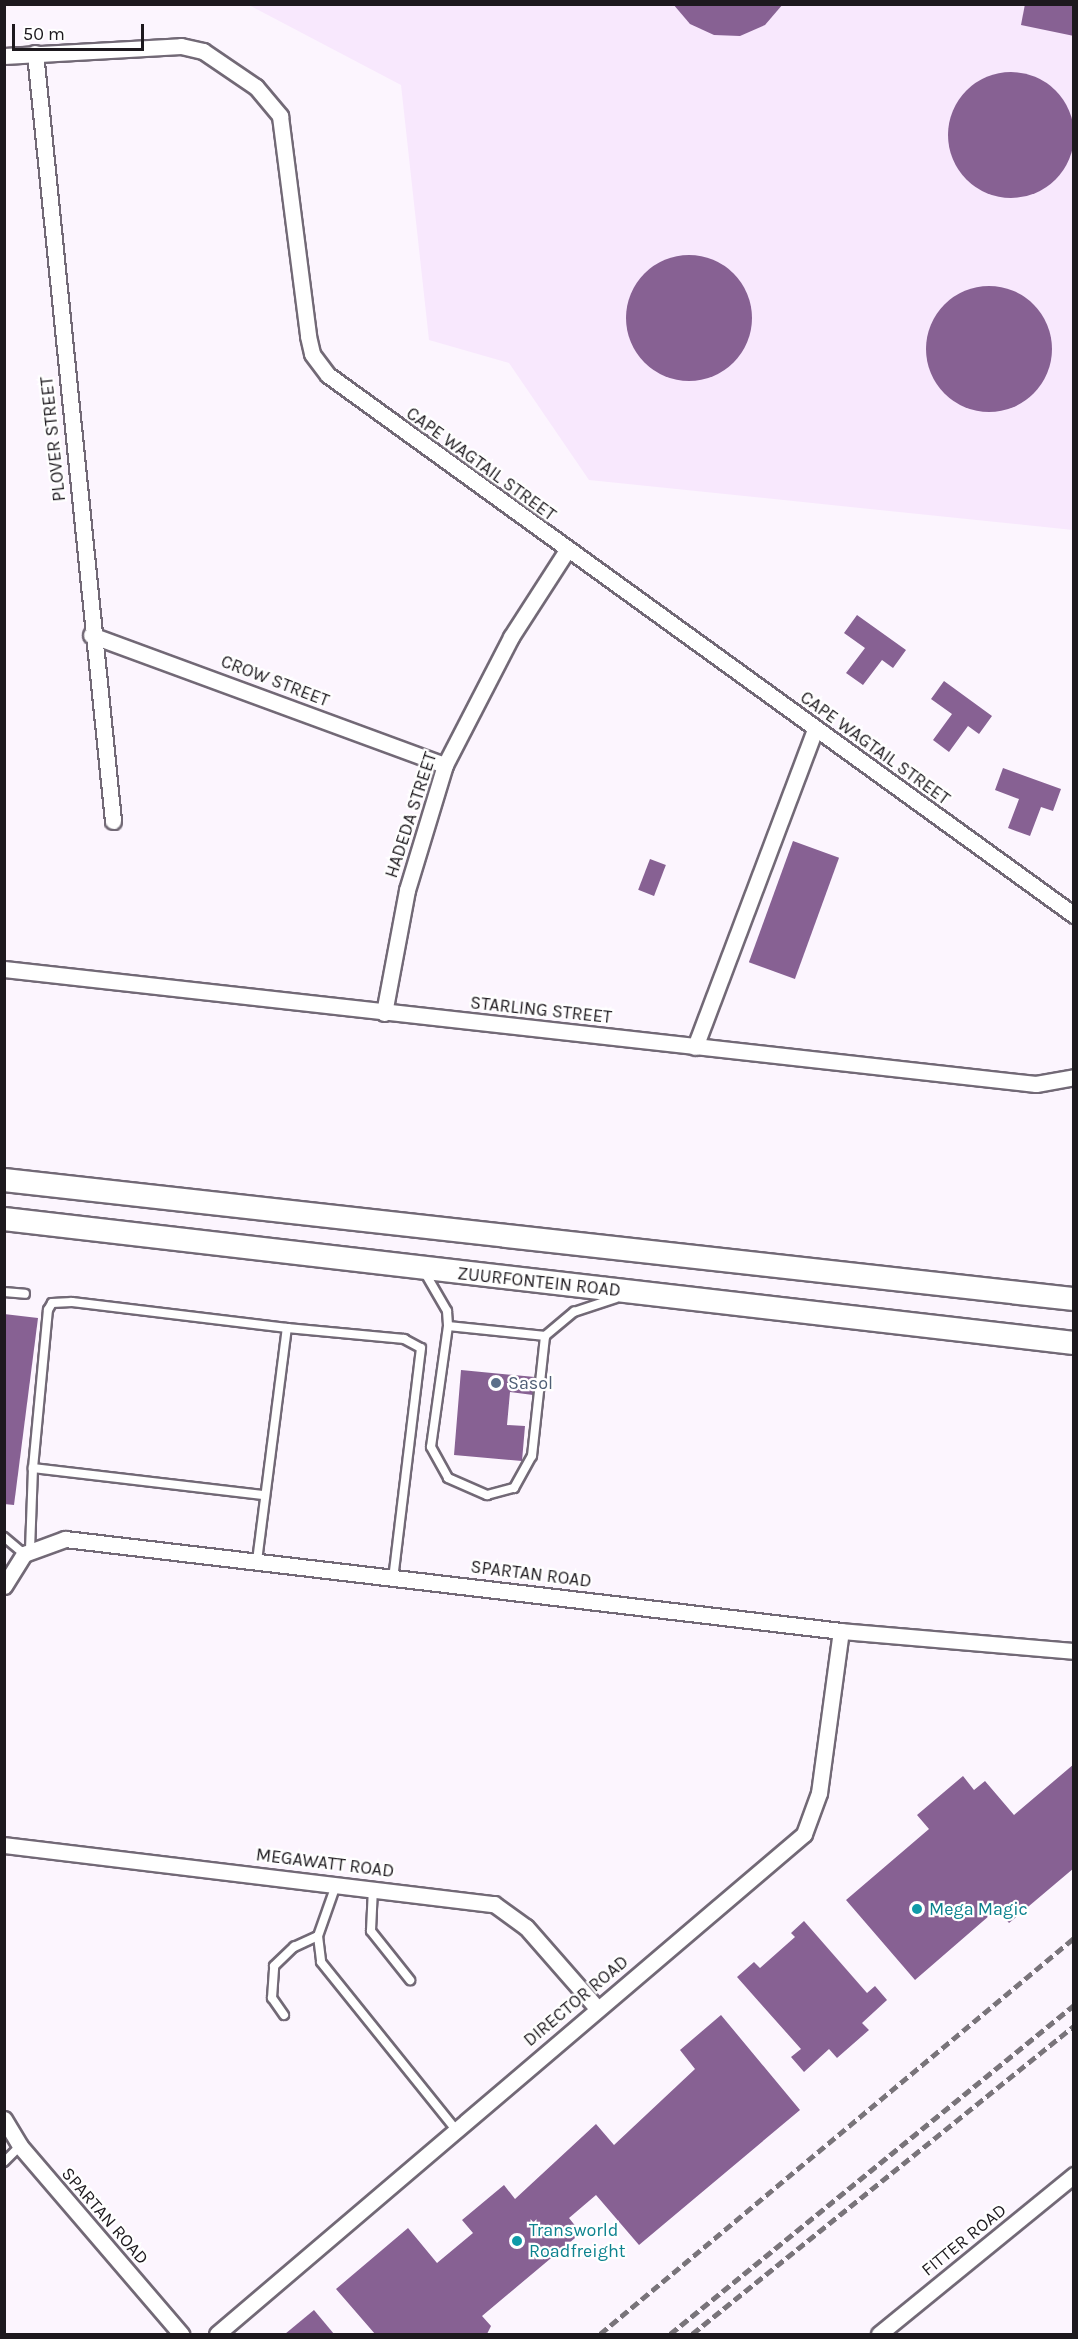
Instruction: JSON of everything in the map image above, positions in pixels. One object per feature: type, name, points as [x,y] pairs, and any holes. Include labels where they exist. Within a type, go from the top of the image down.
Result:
[{"type":"main road","points":[[4,1180],[1074,1299]]},
{"type":"main road","name":"ZUURFONTEIN ROAD","points":[[4,1219],[423,1270],[1074,1343]]},
{"type":"street","name":"CAPE WAGTAIL STREET","points":[[4,56],[35,52],[182,46],[202,51],[262,92],[280,116],[308,336],[318,364],[567,550],[1074,915]]},
{"type":"street","name":"PLOVER STREET","points":[[35,52],[91,635],[113,821]]},
{"type":"street","name":"HADEDA STREET","points":[[384,1013],[407,890],[445,765],[506,647],[567,550]]},
{"type":"street","name":"CROW STREET","points":[[91,635],[445,765]]},
{"type":"street","points":[[695,1047],[815,730]]},
{"type":"street","name":"STARLING STREET","points":[[4,969],[1036,1084],[1074,1077]]},
{"type":"street","name":"SPARTAN ROAD","points":[[27,1552],[65,1539],[841,1631],[1074,1651]]},
{"type":"street","points":[[4,1586],[27,1552]]},
{"type":"street","name":"DIRECTOR ROAD","points":[[217,2334],[804,1834],[819,1793],[841,1631]]},
{"type":"street","name":"MEGAWATT ROAD","points":[[4,1845],[494,1904],[526,1927],[597,2008]]},
{"type":"street","name":"SPARTAN ROAD","points":[[7,2128],[181,2334]]},
{"type":"street","name":"FITTER ROAD","points":[[879,2334],[1074,2175]]},
{"type":"lane","points":[[423,1270],[447,1311],[448,1326],[431,1447],[448,1478],[487,1495],[514,1488],[532,1456],[545,1335]]},
{"type":"lane","points":[[4,1292],[25,1294]]},
{"type":"lane","points":[[448,1326],[545,1335],[594,1303],[647,1294]]},
{"type":"lane","points":[[4,1537],[27,1552],[33,1468],[52,1303],[420,1343],[393,1578]]},
{"type":"lane","points":[[257,1561],[263,1495],[287,1328]]},
{"type":"lane","points":[[33,1468],[263,1495]]},
{"type":"lane","points":[[337,1884],[318,1936],[321,1962],[456,2130]]},
{"type":"lane","points":[[373,1888],[371,1931],[410,1980]]},
{"type":"lane","points":[[284,2015],[272,1998],[274,1966],[294,1947],[318,1936]]},
{"type":"lane","points":[[4,2162],[20,2146]]},
{"type":"shaded area","points":[[249,5],[1073,5],[1073,530],[589,480],[509,363],[429,340],[401,85]]},
{"type":"building","points":[[673,4],[783,4],[765,25],[740,36],[714,35],[690,24]]},
{"type":"building","points":[[1025,4],[1074,4],[1074,36],[1021,25]]},
{"type":"building","points":[[1011,72],[1035,77],[1055,91],[1069,111],[1074,135],[1069,159],[1055,179],[1035,193],[1011,198],[987,193],[967,179],[953,159],[948,135],[953,111],[967,91],[987,77]]},
{"type":"building","points":[[689,255],[713,260],[733,274],[747,294],[752,318],[747,342],[733,362],[713,376],[689,381],[665,376],[645,362],[631,342],[626,318],[631,294],[645,274],[665,260]]},
{"type":"building","points":[[989,286],[1013,291],[1033,305],[1047,325],[1052,349],[1047,373],[1033,393],[1013,407],[989,412],[965,407],[945,393],[931,373],[926,349],[931,325],[945,305],[965,291]]},
{"type":"building","points":[[857,615],[906,650],[893,668],[882,660],[863,685],[846,673],[865,648],[844,633]]},
{"type":"building","points":[[944,681],[992,716],[979,734],[968,726],[949,752],[933,740],[952,714],[931,699]]},
{"type":"building","points":[[1003,768],[1061,789],[1053,811],[1041,807],[1030,836],[1008,828],[1019,799],[995,790]]},
{"type":"building","points":[[793,841],[839,858],[795,979],[749,962]]},
{"type":"building","points":[[650,859],[666,865],[654,896],[638,890]]},
{"type":"building","points":[[4,1314],[38,1318],[14,1505],[4,1504]]},
{"type":"building","points":[[461,1370],[535,1377],[533,1395],[510,1392],[507,1425],[525,1426],[522,1461],[454,1455]]},
{"type":"building","points":[[1074,1764],[1074,1868],[1009,1923],[997,1909],[915,1980],[846,1900],[929,1829],[917,1815],[963,1776],[974,1790],[985,1781],[1014,1815]]},
{"type":"building","points":[[804,1921],[867,1993],[875,1986],[887,2000],[862,2023],[869,2030],[837,2058],[829,2049],[804,2072],[791,2057],[801,2049],[737,1977],[754,1962],[760,1968],[795,1937],[791,1933]]},
{"type":"building","points":[[721,2015],[800,2110],[639,2245],[596,2195],[569,2218],[581,2233],[482,2316],[491,2326],[487,2334],[375,2334],[336,2289],[408,2228],[437,2263],[473,2233],[462,2220],[504,2185],[515,2199],[596,2124],[614,2145],[695,2069],[680,2050]]},
{"type":"building","points":[[314,2310],[334,2334],[285,2334]]},
{"type":"railway","points":[[600,2334],[1074,1938]]},
{"type":"railway","points":[[670,2334],[1074,2005]]},
{"type":"railway","points":[[692,2334],[1074,2026]]},
{"type":"place","name":"Sasol","points":[[496,1383]]},
{"type":"place","name":"Mega Magic","points":[[917,1909]]},
{"type":"place","name":"Transworld Roadfreight","points":[[517,2241]]}]
